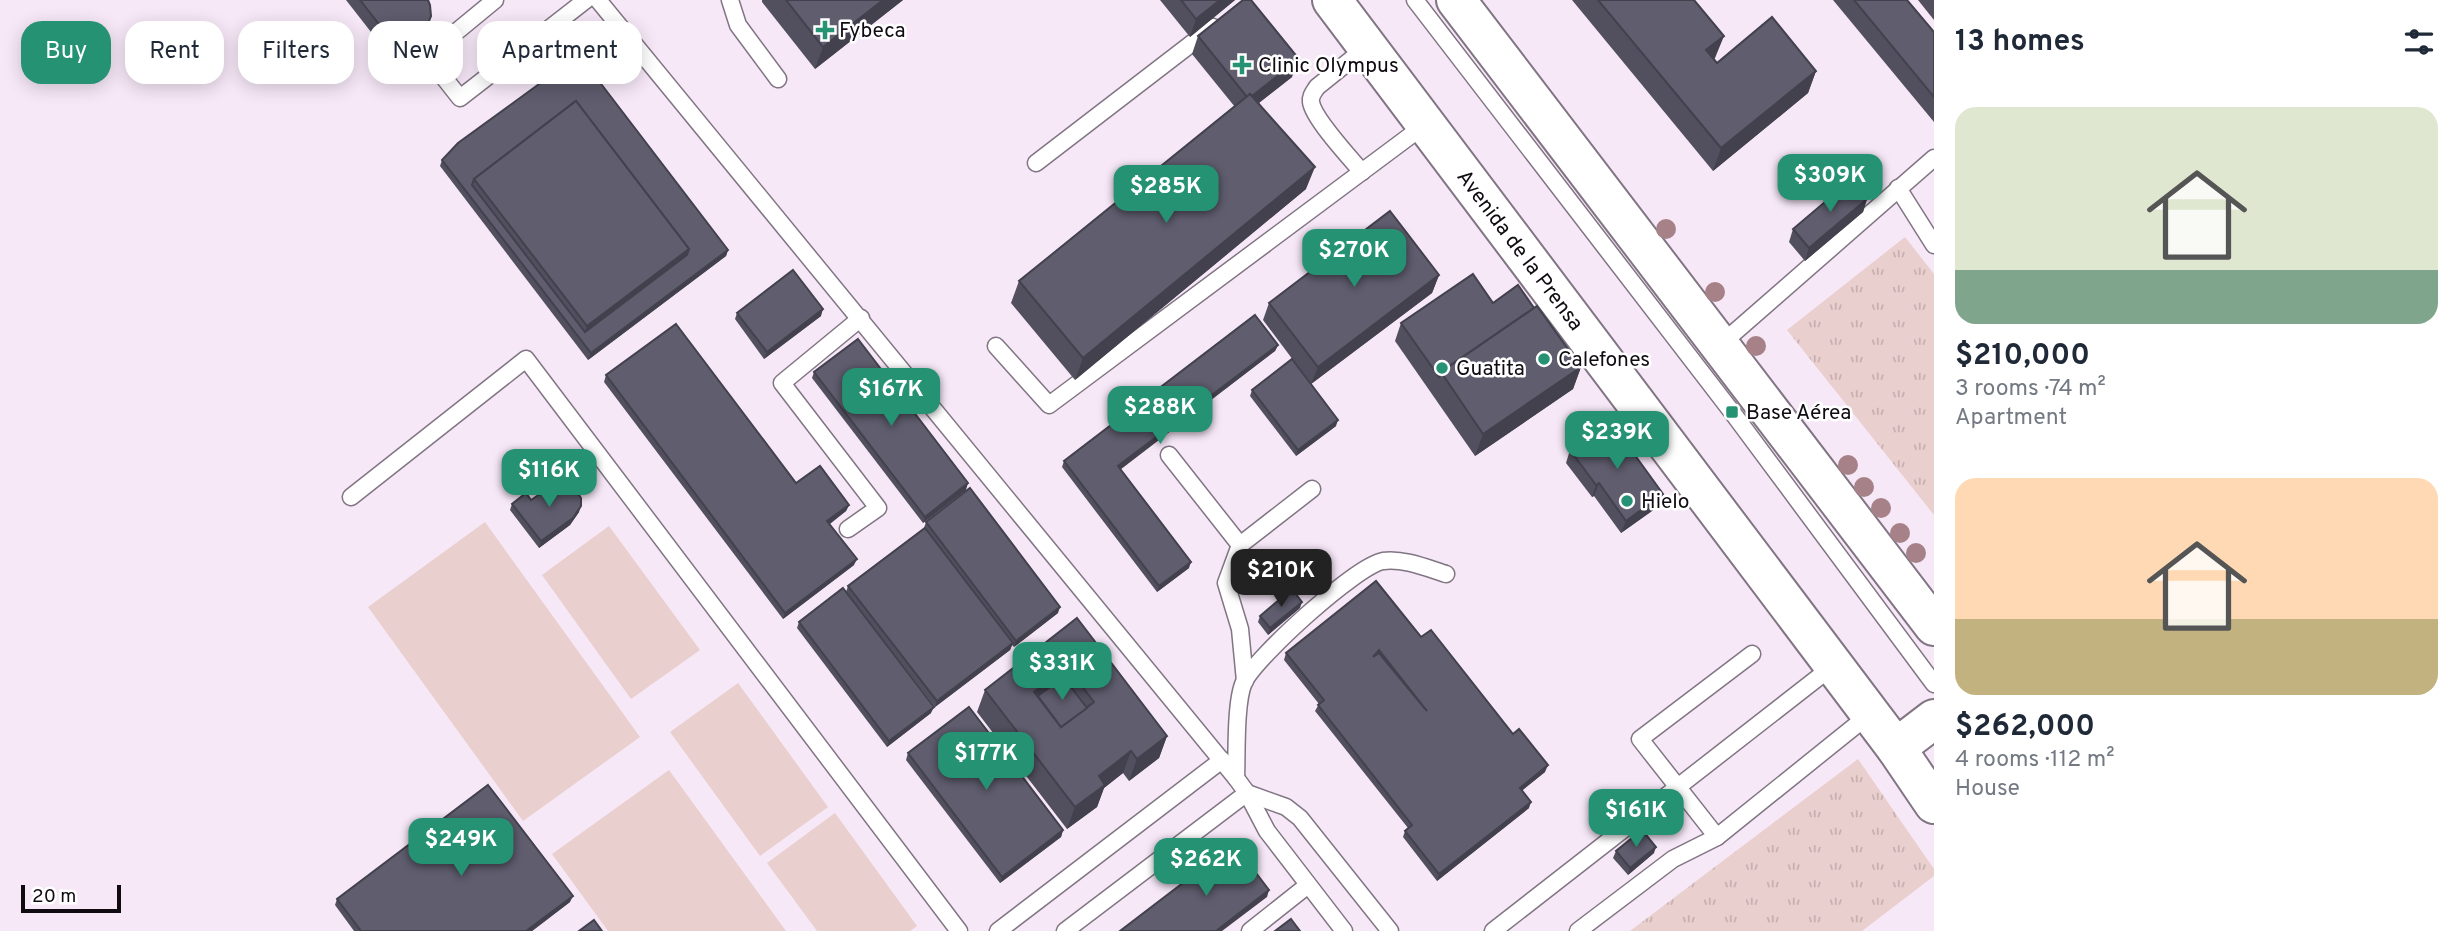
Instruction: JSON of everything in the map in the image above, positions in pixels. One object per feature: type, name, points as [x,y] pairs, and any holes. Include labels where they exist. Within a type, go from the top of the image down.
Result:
[{"type":"main road","name":"Avenida de la Prensa","points":[[1332,0],[1896,748],[1934,804]]},
{"type":"main road","points":[[1456,0],[1934,626]]},
{"type":"main road","points":[[1896,748],[1934,719]]},
{"type":"lane","points":[[495,0],[427,56],[460,98],[586,0]]},
{"type":"lane","points":[[598,0],[1222,760],[1247,793],[1267,831],[1344,931]]},
{"type":"lane","points":[[730,0],[738,25],[778,79]]},
{"type":"lane","points":[[1415,0],[1732,412],[1934,684]]},
{"type":"lane","points":[[1036,163],[1227,16]]},
{"type":"lane","points":[[1362,172],[1318,118],[1311,102],[1317,87],[1368,46]]},
{"type":"lane","points":[[996,346],[1049,405],[1426,124]]},
{"type":"lane","points":[[1720,345],[1934,158]]},
{"type":"lane","points":[[1898,188],[1934,245]]},
{"type":"lane","points":[[848,529],[877,508],[782,383],[861,318]]},
{"type":"lane","points":[[351,498],[526,359],[959,931]]},
{"type":"lane","points":[[1169,455],[1240,545]]},
{"type":"lane","points":[[1236,778],[1241,698],[1245,681],[1240,629],[1226,583],[1240,545],[1312,489]]},
{"type":"lane","points":[[1245,681],[1265,657],[1331,593],[1368,566],[1383,561],[1398,561],[1446,573]]},
{"type":"lane","points":[[1717,836],[1640,739],[1752,654]]},
{"type":"lane","points":[[1493,931],[1833,666]]},
{"type":"lane","points":[[1578,931],[1673,859],[1717,836],[1870,714]]},
{"type":"lane","points":[[998,931],[1222,760]]},
{"type":"lane","points":[[1065,931],[1247,793]]},
{"type":"lane","points":[[1247,793],[1286,807],[1300,818],[1390,931]]},
{"type":"lane","points":[[1250,931],[1308,884]]},
{"type":"green space","points":[[1905,237],[1934,274],[1934,515],[1787,330]]},
{"type":"green space","points":[[485,522],[640,737],[523,821],[368,607]]},
{"type":"green space","points":[[609,526],[700,650],[631,699],[542,575]]},
{"type":"green space","points":[[738,683],[828,807],[760,856],[670,732]]},
{"type":"green space","points":[[1858,759],[1934,869],[1934,876],[1862,931],[1630,931]]},
{"type":"green space","points":[[669,770],[786,931],[608,931],[552,854]]},
{"type":"green space","points":[[835,813],[917,926],[910,931],[817,931],[767,863]]},
{"type":"building","points":[[360,0],[428,0],[430,5],[429,21],[376,21]]},
{"type":"building","points":[[786,0],[883,0],[823,47]]},
{"type":"building","points":[[1181,0],[1220,0],[1196,19]]},
{"type":"building","name":"Clinic Olympus","points":[[1243,0],[1251,0],[1299,59],[1252,96],[1250,94],[1247,97],[1198,36]]},
{"type":"building","points":[[1598,0],[1694,0],[1724,36],[1706,50],[1717,63],[1772,17],[1816,71],[1721,148]]},
{"type":"building","points":[[1854,0],[1907,0],[1934,32],[1934,97]]},
{"type":"building","points":[[539,84],[601,84],[728,250],[591,353],[442,160],[458,143]],"holes":[[[576,101],[689,249],[687,255],[585,332],[472,185],[474,179]]]},
{"type":"building","points":[[1250,94],[1315,167],[1083,358],[1019,281]]},
{"type":"building","points":[[576,101],[689,249],[587,326],[474,179]]},
{"type":"building","points":[[1851,180],[1867,199],[1809,248],[1793,229]]},
{"type":"building","points":[[1390,211],[1439,275],[1318,367],[1269,303]]},
{"type":"building","points":[[793,270],[823,309],[767,352],[737,313]]},
{"type":"building","name":"Guatita","points":[[1473,274],[1493,303],[1518,285],[1534,308],[1441,372],[1439,377],[1401,323]]},
{"type":"building","points":[[1537,306],[1581,367],[1483,434],[1441,372]]},
{"type":"building","points":[[1255,315],[1278,345],[1118,466],[1191,562],[1159,586],[1064,461]]},
{"type":"building","points":[[676,324],[796,483],[820,466],[849,505],[827,521],[857,559],[785,613],[606,375]]},
{"type":"building","points":[[858,339],[968,483],[925,517],[814,372]]},
{"type":"building","points":[[1292,359],[1338,420],[1298,450],[1252,390]]},
{"type":"building","points":[[1611,422],[1663,494],[1626,521],[1599,483],[1596,485],[1570,450]]},
{"type":"building","points":[[552,486],[573,486],[581,498],[581,506],[573,518],[541,541],[512,504],[526,493],[531,500]]},
{"type":"building","points":[[970,488],[1060,607],[1016,641],[926,522]]},
{"type":"building","points":[[925,528],[1013,643],[937,701],[848,586]]},
{"type":"building","points":[[1376,581],[1421,637],[1431,630],[1513,734],[1519,729],[1548,765],[1520,788],[1531,802],[1439,874],[1405,831],[1412,825],[1318,705],[1324,700],[1286,653]],"holes":[[[1379,650],[1427,711],[1379,653],[1373,657]]]},
{"type":"building","points":[[843,588],[934,707],[889,741],[799,622]]},
{"type":"building","points":[[1292,589],[1302,602],[1270,628],[1260,616]]},
{"type":"building","points":[[1077,618],[1167,736],[1137,759],[1131,751],[1099,776],[1105,785],[1075,807],[985,690]],"holes":[[[1067,667],[1094,702],[1061,727],[1034,692]]]},
{"type":"building","points":[[1063,677],[1087,708],[1061,727],[1038,696]]},
{"type":"building","points":[[969,707],[1063,830],[1002,877],[908,753]]},
{"type":"building","points":[[488,785],[573,896],[526,931],[361,931],[337,899]]},
{"type":"building","points":[[1642,830],[1656,847],[1630,868],[1616,851]]},
{"type":"building","points":[[1234,844],[1269,890],[1216,931],[1120,931]]},
{"type":"building","points":[[1291,919],[1300,931],[1275,931]]},
{"type":"building","points":[[594,920],[602,931],[579,931]]},
{"type":"place","name":"Fybeca","points":[[825,30]]},
{"type":"place","name":"Clinic Olympus","points":[[1242,65]]},
{"type":"place","name":"Calefones","points":[[1544,359]]},
{"type":"place","name":"Guatita","points":[[1442,368]]},
{"type":"place","name":"Base Aérea","points":[[1732,412]]},
{"type":"place","name":"Hielo","points":[[1627,501]]}]
